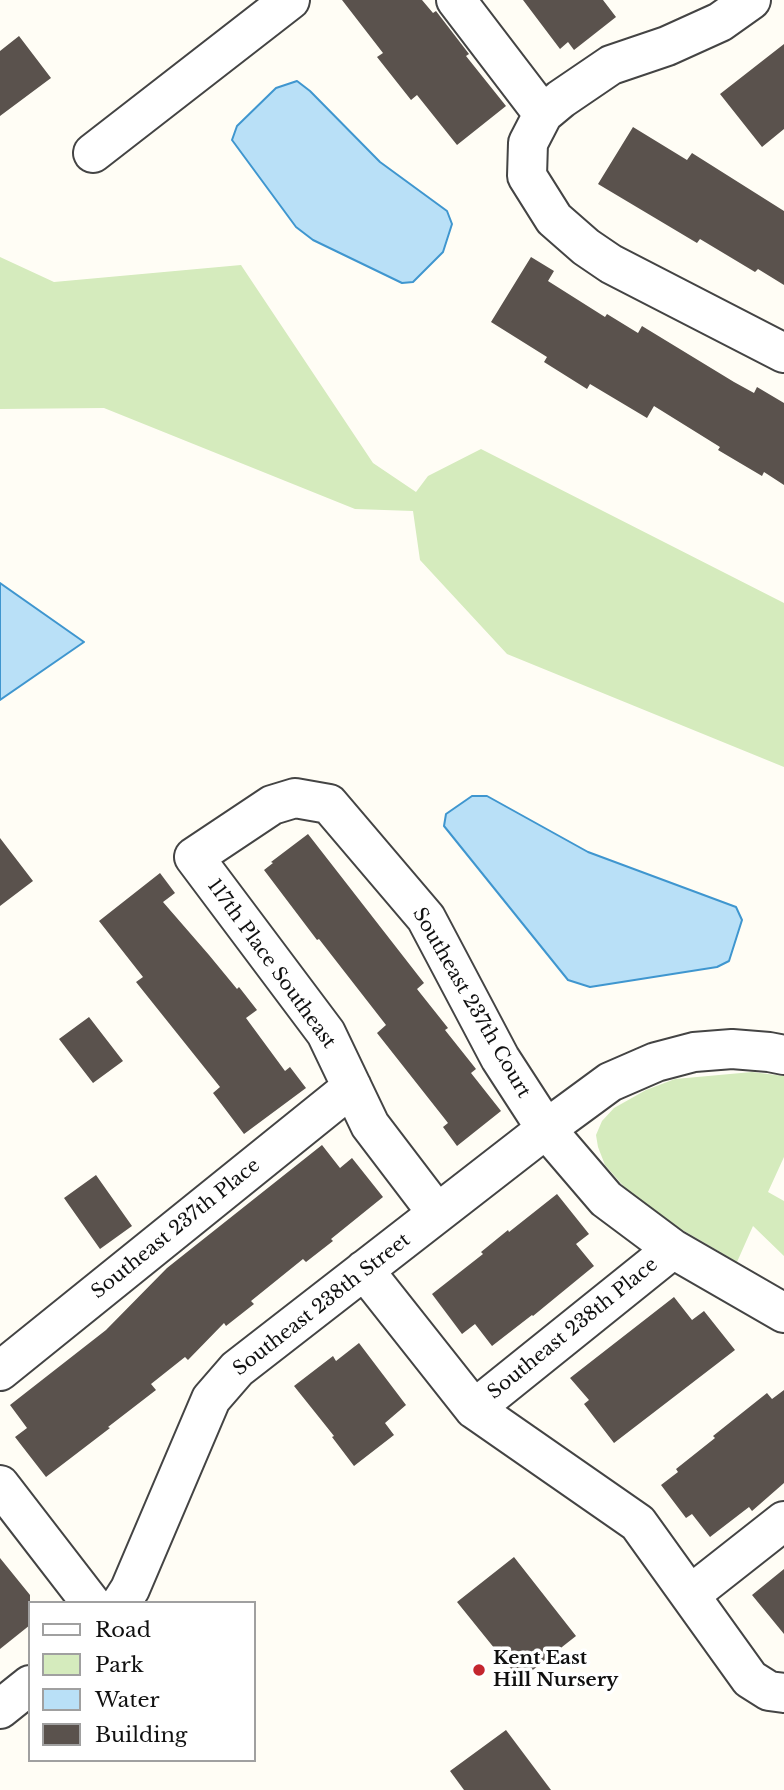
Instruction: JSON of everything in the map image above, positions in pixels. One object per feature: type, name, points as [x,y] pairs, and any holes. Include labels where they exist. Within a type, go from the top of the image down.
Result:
[{"type":"street","points":[[93,153],[290,0]]},
{"type":"street","points":[[456,0],[543,114]]},
{"type":"street","points":[[751,0],[720,22],[667,46],[611,65],[561,99],[543,114],[528,143],[527,176],[554,219],[586,247],[611,264],[784,353]]},
{"type":"street","name":"Southeast 237th Court","points":[[194,857],[272,805],[295,798],[329,804],[426,918],[500,1058],[546,1129],[606,1199],[673,1250],[784,1312]]},
{"type":"street","name":"117th Place Southeast","points":[[194,857],[326,1033],[370,1125],[437,1213]]},
{"type":"street","name":"Southeast 238th Street","points":[[122,1601],[130,1589],[211,1399],[237,1368],[610,1082],[656,1062],[694,1052],[733,1049],[784,1055]]},
{"type":"street","name":"Southeast 237th Place","points":[[0,1371],[352,1087]]},
{"type":"street","name":"Southeast 238th Place","points":[[474,1409],[673,1250]]},
{"type":"street","points":[[364,1270],[474,1409],[638,1523],[750,1679],[769,1691],[784,1693]]},
{"type":"street","points":[[0,1485],[89,1601]]},
{"type":"street","points":[[690,1595],[784,1521]]},
{"type":"street","points":[[0,1709],[28,1687]]},
{"type":"green space","points":[[0,257],[54,282],[241,265],[373,463],[416,492],[428,476],[481,449],[784,603],[784,767],[507,654],[420,560],[413,511],[355,509],[104,408],[0,409]]},
{"type":"green space","points":[[752,1072],[784,1076],[784,1157],[768,1192],[784,1201],[784,1256],[753,1226],[737,1262],[640,1205],[605,1165],[596,1135],[602,1121],[614,1108],[646,1090],[675,1079]]},
{"type":"water","points":[[297,81],[380,162],[447,211],[452,224],[443,252],[413,282],[402,283],[313,240],[296,227],[232,140],[237,126],[276,88]]},
{"type":"water","points":[[0,583],[84,642],[0,700]]},
{"type":"water","points":[[472,796],[487,796],[588,852],[736,907],[742,920],[729,961],[717,967],[590,987],[568,980],[444,826],[446,814]]},
{"type":"building","points":[[342,0],[422,0],[433,13],[436,11],[469,54],[466,56],[506,106],[457,145],[417,95],[411,100],[377,57],[383,53]]},
{"type":"building","points":[[523,0],[603,0],[616,17],[574,50],[568,42],[560,49]]},
{"type":"building","points":[[19,36],[51,78],[0,116],[0,51]]},
{"type":"building","points":[[784,44],[784,129],[762,147],[720,94]]},
{"type":"building","points":[[633,127],[687,160],[692,153],[784,211],[784,285],[758,269],[755,272],[700,239],[697,243],[598,184]]},
{"type":"building","points":[[531,257],[554,271],[548,281],[605,317],[607,314],[638,333],[642,326],[754,393],[757,387],[784,403],[784,485],[764,472],[762,476],[718,450],[720,447],[654,406],[647,418],[590,384],[587,389],[544,362],[547,357],[491,322]]},
{"type":"building","points":[[308,834],[424,983],[417,989],[448,1028],[445,1030],[476,1069],[471,1073],[501,1111],[457,1146],[443,1127],[448,1123],[377,1033],[386,1025],[264,870]]},
{"type":"building","points":[[0,838],[33,881],[0,906]]},
{"type":"building","points":[[160,873],[175,893],[163,902],[257,1010],[246,1018],[285,1071],[290,1067],[306,1088],[244,1134],[213,1093],[220,1087],[136,982],[143,977],[99,921]]},
{"type":"building","points":[[89,1017],[123,1061],[93,1083],[59,1039]]},
{"type":"building","points":[[322,1145],[340,1168],[352,1158],[383,1197],[331,1239],[333,1241],[306,1262],[303,1259],[251,1301],[254,1304],[226,1326],[224,1323],[188,1360],[185,1357],[151,1384],[156,1390],[46,1477],[15,1437],[27,1428],[10,1405],[106,1330],[167,1268]]},
{"type":"building","points":[[96,1175],[132,1226],[100,1249],[64,1198]]},
{"type":"building","points":[[557,1194],[589,1234],[576,1244],[594,1266],[492,1346],[475,1324],[462,1334],[432,1294],[483,1254],[481,1252],[508,1230],[509,1232]]},
{"type":"building","points":[[674,1297],[692,1320],[704,1311],[735,1350],[614,1443],[584,1404],[589,1400],[570,1378]]},
{"type":"building","points":[[359,1343],[406,1405],[385,1423],[394,1435],[354,1466],[294,1386],[333,1356],[336,1361]]},
{"type":"building","points":[[784,1390],[784,1483],[752,1511],[749,1507],[710,1537],[692,1514],[686,1518],[661,1485],[678,1472],[676,1469],[715,1438],[713,1436],[767,1393],[772,1399]]},
{"type":"building","points":[[514,1557],[576,1636],[520,1680],[457,1602]]},
{"type":"building","points":[[0,1558],[30,1595],[30,1601],[28,1627],[0,1649]]},
{"type":"building","points":[[784,1569],[784,1634],[752,1595]]},
{"type":"building","points":[[506,1730],[551,1790],[464,1790],[450,1771]]},
{"type":"place","name":"Kent East Hill Nursery","points":[[479,1670]]}]
